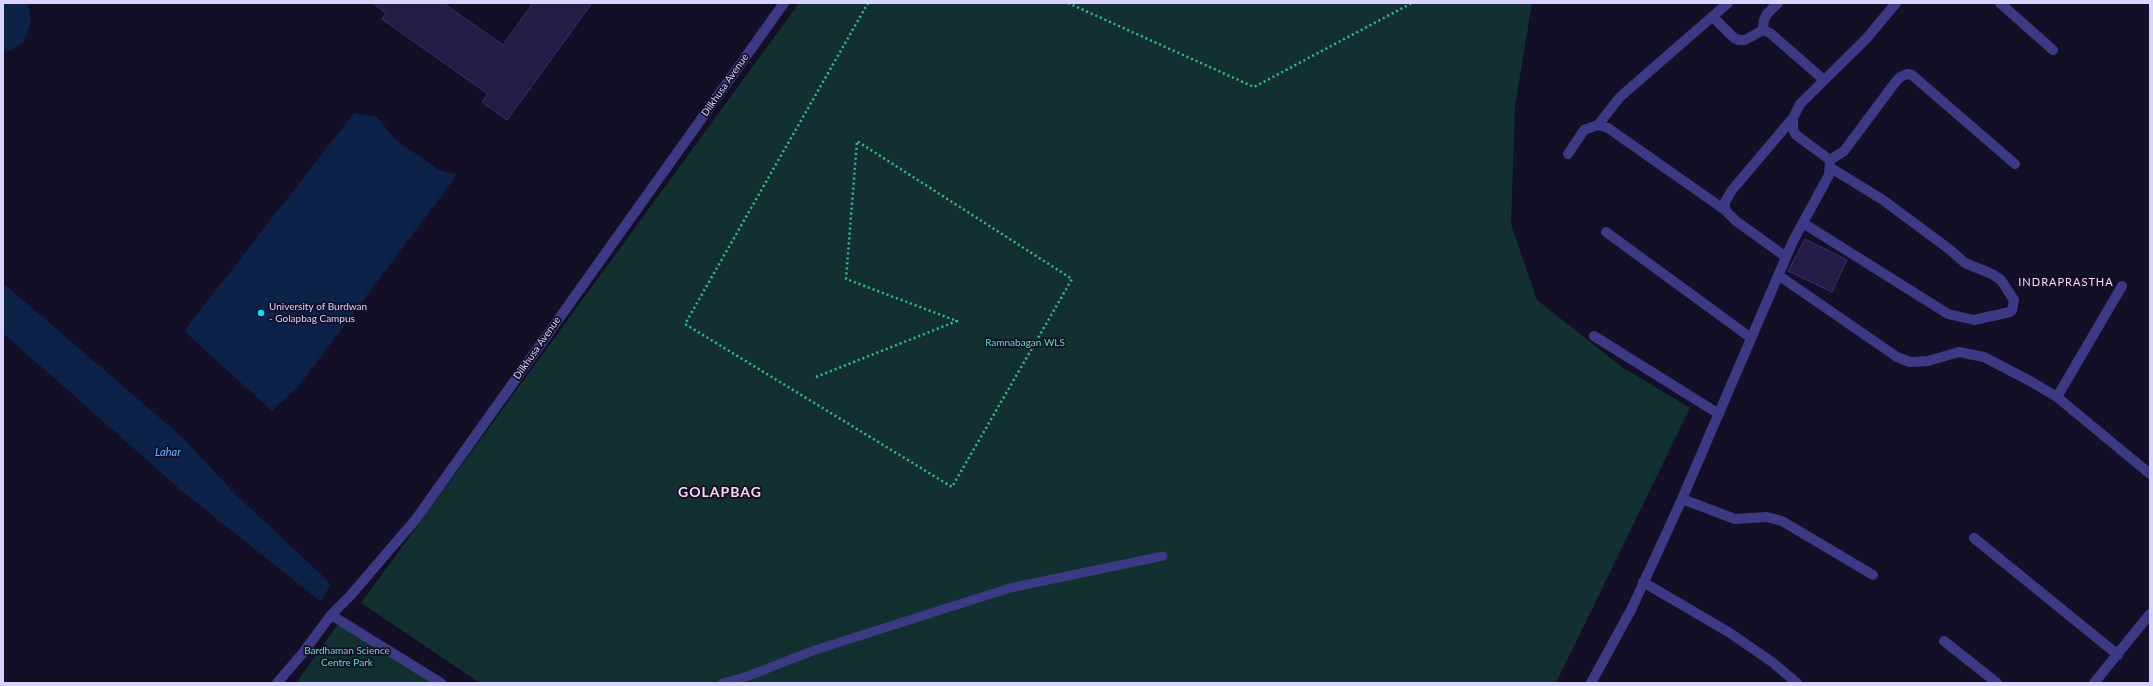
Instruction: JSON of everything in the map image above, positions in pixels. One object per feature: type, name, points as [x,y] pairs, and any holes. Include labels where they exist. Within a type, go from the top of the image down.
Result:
[{"type":"street","name":"Dilkhusa Avenue","points":[[277,683],[302,654],[331,615],[350,596],[416,519],[784,3]]},
{"type":"street","points":[[1568,154],[1584,130],[1598,125],[1620,97],[1728,3]]},
{"type":"street","points":[[1763,30],[1764,20],[1778,3]]},
{"type":"street","points":[[1725,210],[1725,202],[1732,190],[1793,118],[1800,104],[1866,39],[1896,3]]},
{"type":"street","points":[[2000,3],[2052,50]]},
{"type":"street","points":[[1713,17],[1734,38],[1739,40],[1745,40],[1763,30]]},
{"type":"street","points":[[1763,30],[1770,33],[1824,80]]},
{"type":"street","points":[[1590,683],[1643,582],[1682,498],[1786,257],[1829,175],[1830,164],[1844,151],[1894,84],[1900,77],[1907,74],[1912,75],[2015,164]]},
{"type":"street","points":[[1793,118],[1793,129],[1796,135],[1830,164],[1883,200],[1949,249],[1965,263],[1992,274],[2001,280],[2014,300],[2012,310],[2010,312],[1974,320],[1948,314],[1803,222]]},
{"type":"street","points":[[1598,125],[1608,128],[1725,210],[1736,221],[1786,257]]},
{"type":"street","points":[[1606,232],[1751,338]]},
{"type":"street","points":[[1778,275],[1896,357],[1910,362],[1928,361],[1960,352],[1984,357],[2030,381],[2057,397],[2150,474]]},
{"type":"street","points":[[2057,397],[2122,286]]},
{"type":"street","points":[[1594,336],[1718,414]]},
{"type":"street","points":[[1682,498],[1735,519],[1767,517],[1782,521],[1873,575]]},
{"type":"street","points":[[1974,538],[2118,655]]},
{"type":"street","points":[[1643,582],[1730,633],[1772,662],[1797,683]]},
{"type":"street","points":[[2094,683],[2150,614]]},
{"type":"street","points":[[331,615],[441,683]]},
{"type":"street","points":[[1944,640],[1997,683]]},
{"type":"lane","points":[[722,683],[748,676],[815,650],[1010,588],[1164,556]]},
{"type":"path","points":[[816,378],[957,321],[846,279],[857,141],[1072,279],[952,487],[684,324],[868,3]]},
{"type":"path","points":[[1068,3],[1254,87],[1412,3]]},
{"type":"green space","name":"Ramnabagan WLS","points":[[799,3],[1532,3],[1515,106],[1511,224],[1537,300],[1622,367],[1690,408],[1556,683],[480,683],[361,603]]},
{"type":"green space","name":"Bardhaman Science Centre Park","points":[[340,621],[435,683],[296,683]]},
{"type":"water","points":[[3,3],[28,3],[31,22],[23,43],[11,50],[3,52]]},
{"type":"water","points":[[354,113],[377,117],[396,140],[439,170],[457,175],[298,387],[272,411],[184,331]]},
{"type":"water","name":"Lahar","points":[[3,283],[182,437],[237,496],[325,578],[331,585],[320,601],[182,491],[3,333]]},
{"type":"building","points":[[373,3],[443,3],[503,45],[533,3],[592,3],[507,120],[482,102],[488,94],[382,19],[386,13]]},
{"type":"building","points":[[1805,239],[1847,260],[1832,292],[1788,271]]},
{"type":"place","name":"University of Burdwan - Golapbag Campus","points":[[261,313]]},
{"type":"district","name":"INDRAPRASTHA","points":[[2066,282]]},
{"type":"district","name":"GOLAPBAG","points":[[720,492]]}]
